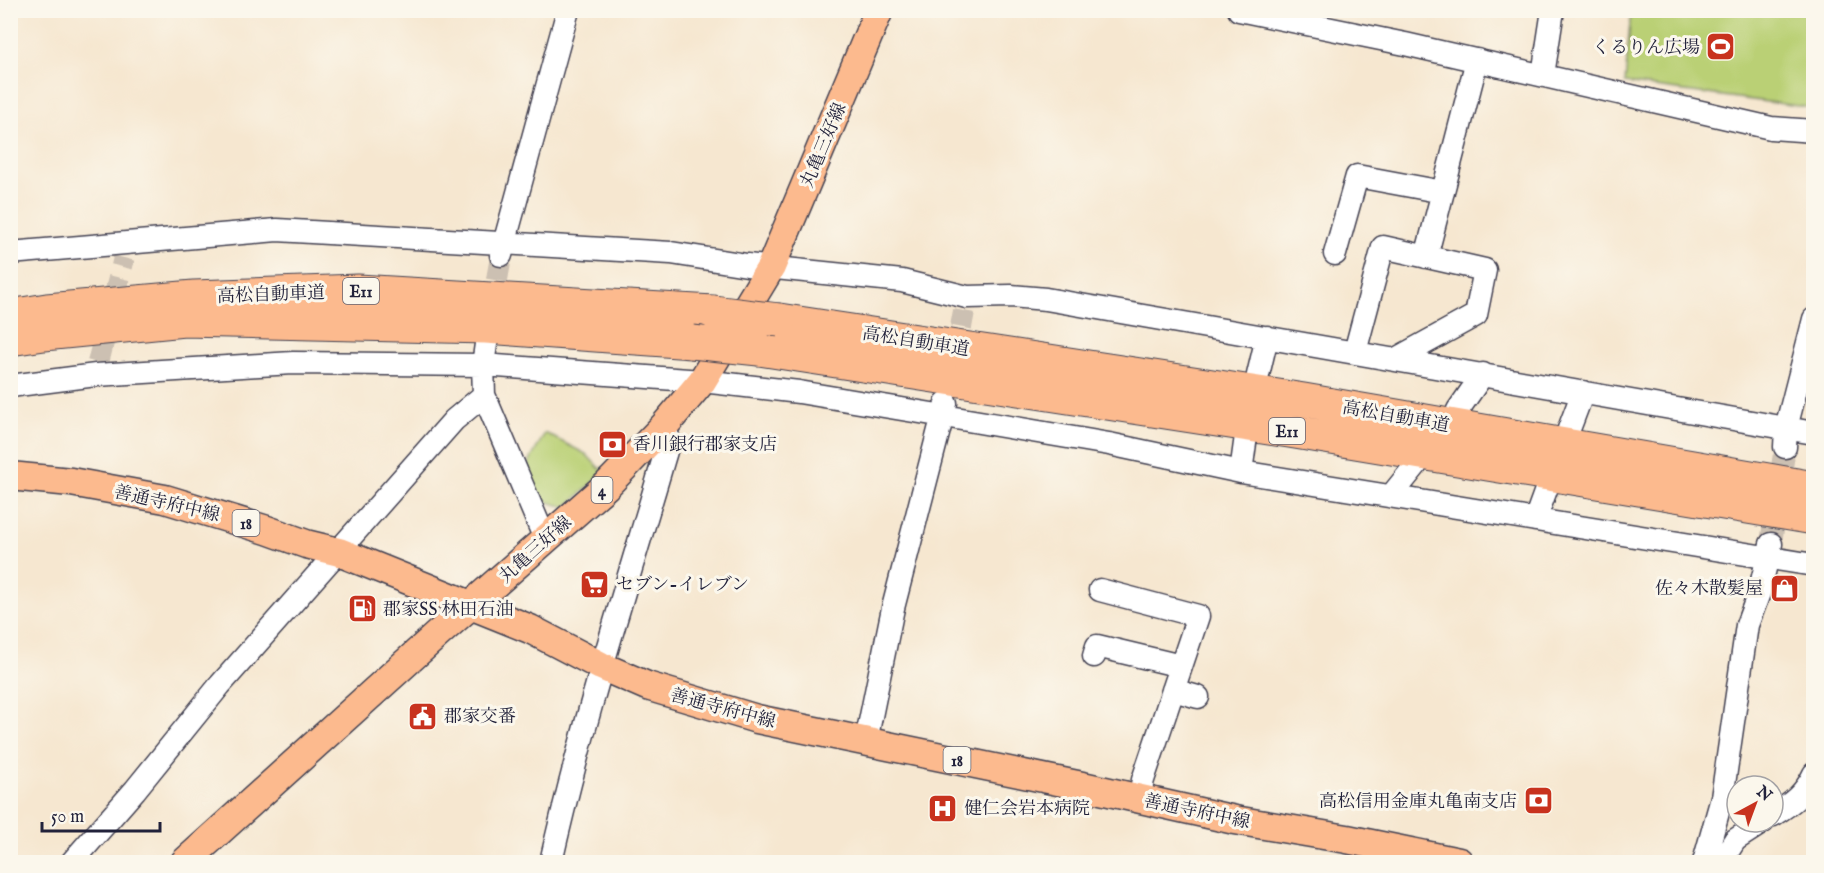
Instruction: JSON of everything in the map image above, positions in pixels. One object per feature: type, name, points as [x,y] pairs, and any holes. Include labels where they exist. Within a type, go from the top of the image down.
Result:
[{"type":"highway","name":"高松自動車道","points":[[10,316],[47,309],[194,297],[358,291],[712,312],[779,320],[1304,400],[1814,488]]},
{"type":"highway","name":"高松自動車道","points":[[10,339],[44,333],[184,320],[486,327],[692,342],[759,349],[1289,431],[1814,518]]},
{"type":"main road","name":"丸亀三好線","points":[[185,862],[606,486],[665,425],[702,381],[771,267],[879,10]]},
{"type":"main road","name":"善通寺府中線","points":[[10,476],[71,482],[165,499],[306,544],[339,552],[530,629],[601,666],[647,686],[722,710],[1235,820],[1347,839],[1459,862]]},
{"type":"street","points":[[503,249],[568,10]]},
{"type":"street","points":[[1239,10],[1477,60],[1771,128],[1814,131]]},
{"type":"street","points":[[1543,75],[1553,10]]},
{"type":"street","points":[[1426,257],[1477,60]]},
{"type":"street","points":[[1335,254],[1357,176],[1443,192]]},
{"type":"street","points":[[10,253],[124,250],[278,230],[503,249],[671,252],[737,264],[902,281],[966,304],[1011,296],[1046,299],[1583,392],[1786,438],[1814,433]]},
{"type":"street","points":[[1355,352],[1383,247],[1485,270],[1476,315],[1396,359]]},
{"type":"street","points":[[1786,438],[1814,319]]},
{"type":"street","points":[[1258,375],[1267,337]]},
{"type":"street","points":[[485,355],[484,395],[545,539]]},
{"type":"street","points":[[10,386],[97,369],[485,355],[945,409],[1241,472],[1535,520],[1770,550],[1814,565]]},
{"type":"street","points":[[1458,410],[1483,374]]},
{"type":"street","points":[[1569,429],[1583,392]]},
{"type":"street","points":[[72,862],[135,790],[220,685],[454,420],[484,395]]},
{"type":"street","points":[[866,741],[893,608],[945,409]]},
{"type":"street","points":[[551,862],[569,781],[601,666],[669,441],[665,425]]},
{"type":"street","points":[[1241,472],[1246,436]]},
{"type":"street","points":[[1391,496],[1416,465]]},
{"type":"street","points":[[1535,520],[1547,487]]},
{"type":"street","points":[[1704,862],[1722,798],[1747,625],[1759,593],[1770,550]]},
{"type":"street","points":[[1100,590],[1198,616],[1143,780],[1139,799]]},
{"type":"street","points":[[1094,656],[1097,646],[1181,666]]},
{"type":"street","points":[[1173,690],[1198,698]]},
{"type":"street","points":[[1785,806],[1797,798],[1814,774]]},
{"type":"street","points":[[1720,862],[1735,840],[1744,834]]},
{"type":"green space","name":"くるりん広場","points":[[1631,11],[1813,11],[1813,108],[1625,83]]},
{"type":"green space","points":[[545,433],[586,454],[600,469],[603,467],[606,471],[566,507],[536,499],[525,470]]},
{"type":"tunnel","points":[[491,313],[501,257]]},
{"type":"tunnel","points":[[98,363],[124,258]]},
{"type":"tunnel","points":[[955,360],[964,311]]},
{"type":"tunnel","points":[[1771,543],[1785,447]]},
{"type":"place","name":"くるりん広場","points":[[1721,47]]},
{"type":"place","name":"香川銀行郡家支店","points":[[612,444]]},
{"type":"place","name":"セブン-イレブン","points":[[595,584]]},
{"type":"place","name":"佐々木散髪屋","points":[[1784,588]]},
{"type":"place","name":"郡家SS 林田石油","points":[[362,609]]},
{"type":"place","name":"郡家交番","points":[[423,716]]},
{"type":"place","name":"高松信用金庫丸亀南支店","points":[[1538,801]]},
{"type":"place","name":"健仁会岩本病院","points":[[943,808]]}]
